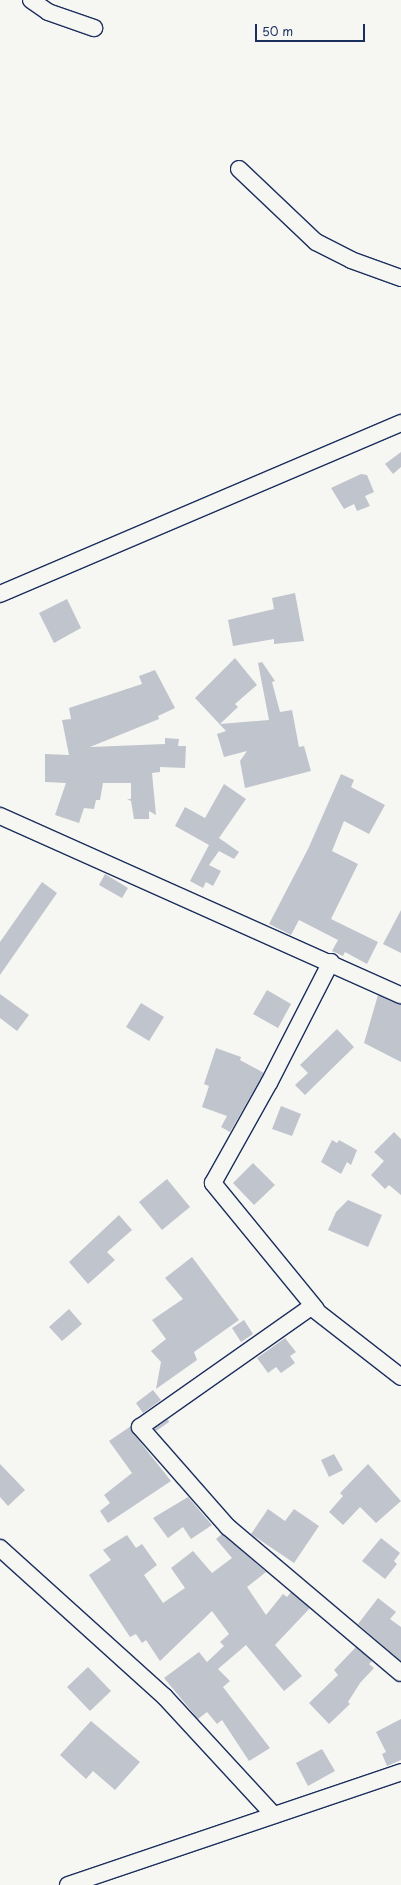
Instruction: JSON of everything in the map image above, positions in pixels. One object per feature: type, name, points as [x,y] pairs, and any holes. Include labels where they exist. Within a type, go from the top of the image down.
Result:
[{"type":"street","points":[[31,0],[48,12],[94,28]]},
{"type":"street","points":[[239,169],[316,242],[351,260],[401,278]]},
{"type":"street","points":[[0,594],[401,423]]},
{"type":"street","points":[[0,816],[331,962],[401,995]]},
{"type":"street","points":[[331,962],[269,1083],[213,1183],[316,1309],[401,1377]]},
{"type":"street","points":[[316,1309],[306,1308],[140,1427],[228,1528],[401,1673]]},
{"type":"street","points":[[0,1548],[164,1696],[274,1815]]},
{"type":"street","points":[[68,1885],[401,1772]]},
{"type":"building","points":[[401,452],[401,467],[393,474],[385,464]]},
{"type":"building","points":[[361,474],[367,475],[374,492],[365,496],[370,506],[357,511],[354,504],[344,509],[331,488]]},
{"type":"building","points":[[295,593],[304,641],[274,644],[274,639],[233,646],[228,620],[274,609],[272,598]]},
{"type":"building","points":[[67,599],[81,628],[54,643],[39,613]]},
{"type":"building","points":[[235,658],[257,685],[235,704],[238,707],[220,724],[269,720],[258,663],[262,662],[275,681],[272,682],[280,712],[292,710],[299,747],[304,746],[311,771],[245,788],[240,761],[247,751],[224,757],[217,734],[226,731],[195,698]]},
{"type":"building","points":[[155,670],[175,708],[158,716],[159,719],[90,747],[165,744],[165,738],[179,739],[178,746],[186,746],[185,768],[160,767],[160,772],[152,773],[156,815],[149,811],[149,819],[134,819],[131,801],[127,799],[131,799],[131,783],[103,783],[100,800],[96,800],[94,809],[84,808],[79,823],[55,815],[66,783],[45,782],[45,754],[69,755],[62,720],[71,719],[69,708],[142,684],[139,676]]},
{"type":"building","points":[[341,774],[354,780],[351,787],[385,805],[369,834],[344,821],[332,851],[358,864],[331,919],[378,942],[367,964],[345,952],[343,956],[332,951],[338,940],[299,920],[291,935],[269,924],[308,849]]},
{"type":"building","points":[[224,784],[246,799],[219,838],[239,852],[234,859],[219,851],[209,865],[221,871],[213,886],[206,882],[203,888],[190,881],[209,845],[175,826],[185,807],[205,818]]},
{"type":"building","points":[[105,874],[128,888],[122,898],[99,885]]},
{"type":"building","points":[[42,882],[57,893],[0,975],[0,942]]},
{"type":"building","points":[[401,910],[401,953],[383,944]]},
{"type":"building","points":[[267,990],[291,1004],[278,1028],[253,1014]]},
{"type":"building","points":[[0,994],[29,1015],[17,1031],[0,1018]]},
{"type":"building","points":[[378,995],[401,1004],[401,1062],[364,1043]]},
{"type":"building","points":[[141,1003],[164,1017],[149,1041],[126,1027]]},
{"type":"building","points":[[337,1029],[354,1047],[305,1095],[295,1085],[308,1073],[300,1065]]},
{"type":"building","points":[[216,1048],[241,1057],[240,1060],[264,1073],[230,1132],[221,1127],[227,1116],[202,1107],[209,1086],[204,1084]]},
{"type":"building","points":[[281,1106],[301,1114],[292,1136],[272,1129]]},
{"type":"building","points":[[394,1132],[401,1139],[401,1195],[389,1185],[385,1189],[371,1175],[384,1161],[374,1152]]},
{"type":"building","points":[[332,1140],[337,1143],[339,1140],[357,1150],[351,1165],[347,1162],[341,1174],[321,1162]]},
{"type":"building","points":[[253,1163],[275,1185],[254,1205],[233,1183]]},
{"type":"building","points":[[167,1179],[190,1207],[162,1230],[139,1202]]},
{"type":"building","points":[[348,1200],[382,1215],[368,1247],[328,1230],[336,1212]]},
{"type":"building","points":[[119,1215],[132,1230],[107,1252],[115,1260],[88,1284],[69,1262]]},
{"type":"building","points":[[192,1257],[239,1320],[194,1352],[197,1360],[156,1389],[161,1362],[151,1351],[166,1339],[152,1320],[183,1299],[165,1278]]},
{"type":"building","points":[[69,1309],[82,1324],[62,1341],[49,1327]]},
{"type":"building","points":[[244,1320],[253,1334],[241,1342],[232,1328]]},
{"type":"building","points":[[285,1338],[296,1352],[290,1356],[295,1363],[281,1373],[276,1367],[268,1373],[257,1358]]},
{"type":"building","points":[[153,1390],[161,1400],[143,1413],[136,1403]]},
{"type":"building","points":[[168,1419],[169,1422],[156,1431],[154,1429]]},
{"type":"building","points":[[131,1426],[133,1433],[171,1481],[108,1523],[100,1511],[110,1503],[104,1495],[132,1473],[109,1441]]},
{"type":"building","points":[[334,1454],[343,1470],[329,1477],[321,1460]]},
{"type":"building","points":[[0,1464],[25,1490],[8,1506],[0,1497]]},
{"type":"building","points":[[368,1464],[401,1501],[376,1523],[360,1507],[343,1525],[329,1512],[343,1496],[340,1493]]},
{"type":"building","points":[[188,1497],[212,1525],[191,1539],[183,1527],[168,1538],[153,1518]]},
{"type":"building","points":[[268,1509],[285,1521],[294,1509],[319,1526],[294,1563],[251,1534]]},
{"type":"building","points":[[222,1534],[266,1572],[247,1587],[266,1615],[283,1594],[287,1597],[291,1592],[310,1608],[275,1645],[302,1676],[284,1691],[246,1645],[218,1669],[230,1681],[223,1687],[270,1748],[249,1761],[222,1720],[217,1724],[207,1712],[198,1719],[164,1678],[199,1652],[207,1662],[224,1646],[220,1642],[229,1634],[212,1611],[160,1661],[146,1640],[142,1643],[136,1634],[130,1637],[89,1575],[111,1560],[103,1550],[127,1535],[136,1548],[142,1544],[157,1565],[144,1575],[163,1603],[185,1588],[171,1568],[193,1551],[212,1573],[232,1558],[216,1539]]},
{"type":"building","points":[[381,1538],[400,1553],[394,1561],[397,1564],[385,1579],[362,1561]]},
{"type":"building","points":[[378,1598],[396,1612],[390,1619],[401,1627],[401,1661],[358,1624]]},
{"type":"building","points":[[356,1647],[372,1661],[369,1664],[374,1668],[360,1683],[348,1702],[350,1704],[329,1724],[309,1703],[338,1675],[334,1670]]},
{"type":"building","points":[[88,1667],[111,1691],[90,1711],[67,1687]]},
{"type":"building","points":[[401,1719],[401,1760],[387,1766],[382,1754],[386,1752],[376,1732]]},
{"type":"building","points":[[91,1721],[140,1762],[115,1790],[93,1771],[86,1779],[60,1755]]},
{"type":"building","points":[[322,1749],[335,1771],[308,1786],[296,1763]]}]
